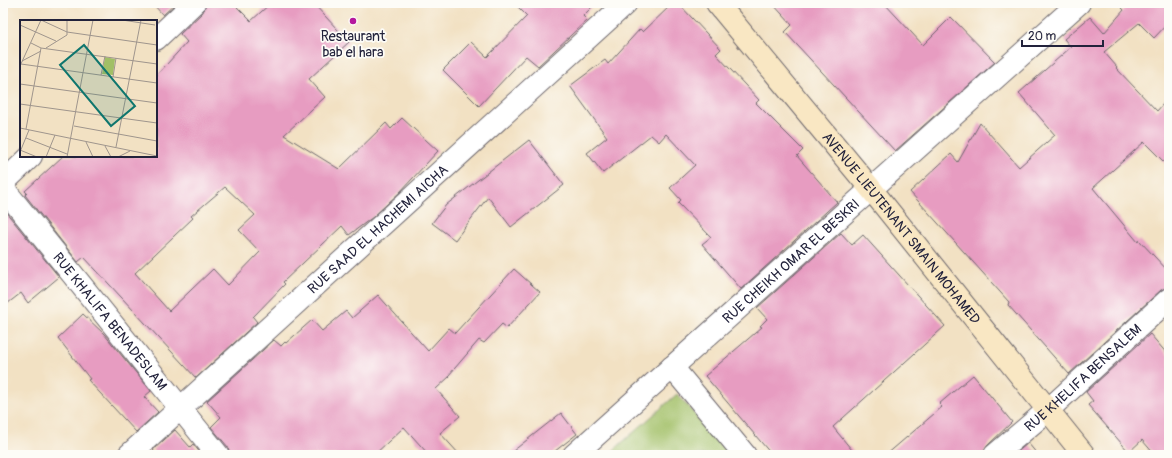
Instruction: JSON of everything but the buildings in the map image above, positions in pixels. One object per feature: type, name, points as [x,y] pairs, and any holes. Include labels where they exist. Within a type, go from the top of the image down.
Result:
[{"type":"main road","name":"AVENUE LIEUTENANT SMAIN MOHAMED","points":[[717,3],[871,189],[1084,455]]},
{"type":"street","points":[[157,38],[194,3]]},
{"type":"street","name":"RUE SAAD EL HACHEMI AICHA","points":[[129,455],[626,3]]},
{"type":"street","name":"RUE CHEIKH OMAR EL BESKRI","points":[[574,455],[1078,3]]},
{"type":"street","points":[[3,183],[30,157]]},
{"type":"street","name":"RUE KHALIFA BENADESLAM","points":[[3,188],[218,455]]},
{"type":"street","name":"RUE KHELIFA BENSALEM","points":[[995,455],[1048,410],[1169,298]]},
{"type":"street","points":[[672,367],[745,455]]},
{"type":"green space","points":[[677,394],[731,455],[608,455]]},
{"type":"place","name":"Restaurant bab el hara","points":[[353,21]]}]
